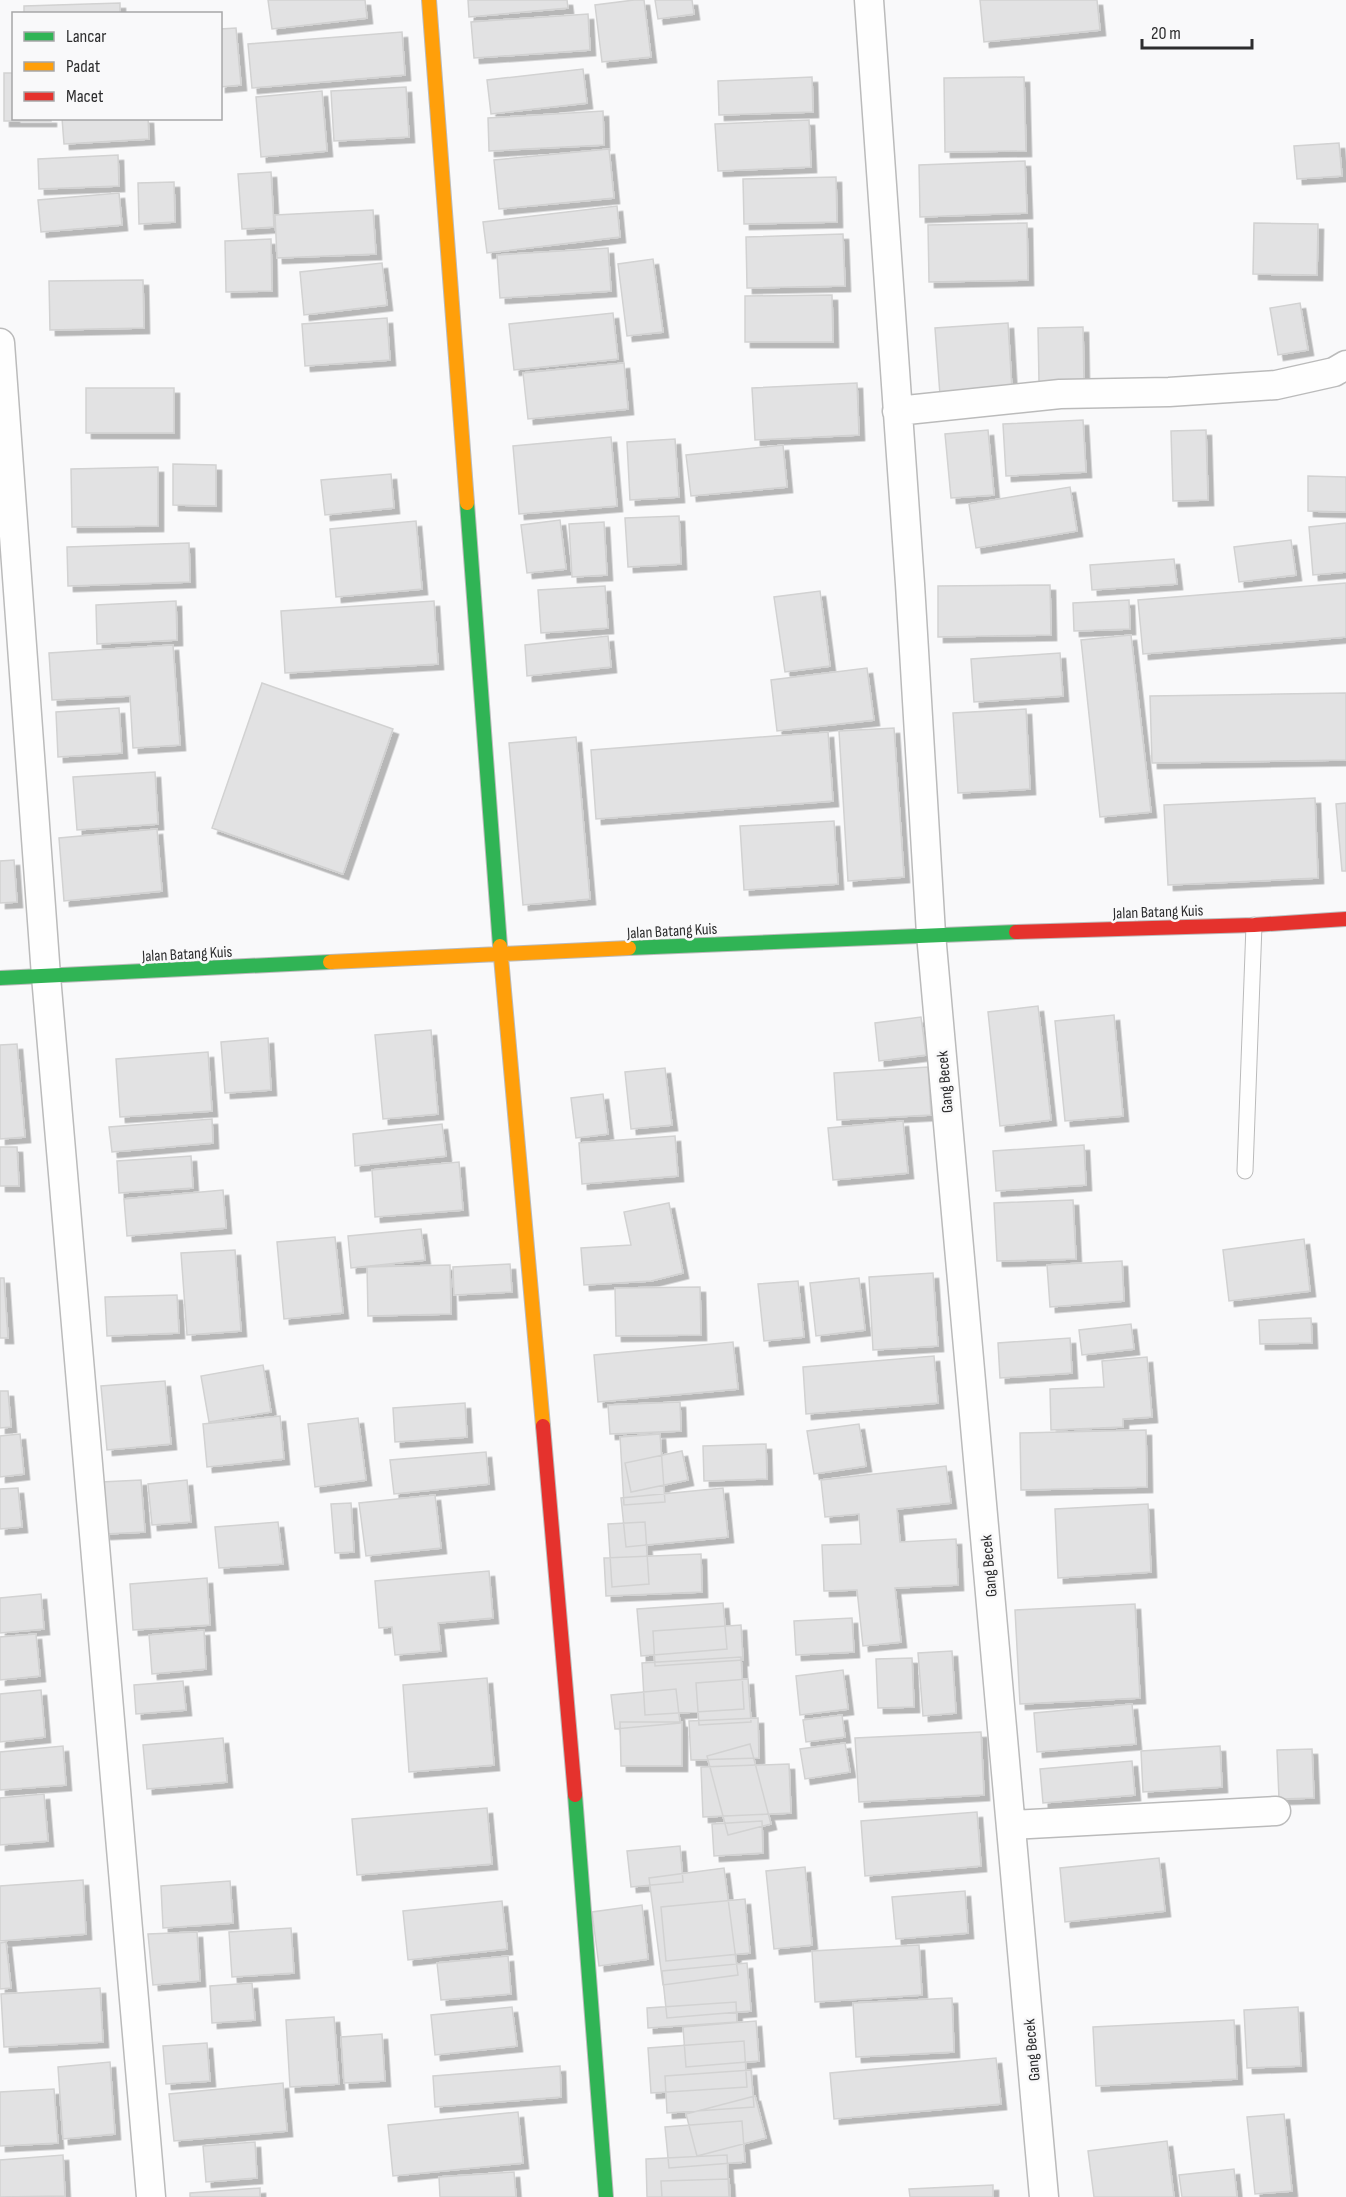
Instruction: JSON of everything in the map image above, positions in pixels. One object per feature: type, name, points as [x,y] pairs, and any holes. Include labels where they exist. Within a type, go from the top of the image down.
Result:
[{"type":"street","points":[[429,0],[501,955],[569,1718],[606,2197]]},
{"type":"street","name":"Gang Becek","points":[[869,0],[931,934],[1044,2197]]},
{"type":"street","points":[[0,343],[46,976],[151,2197]]},
{"type":"street","points":[[897,411],[1060,394],[1169,392],[1276,385],[1334,372],[1346,365]]},
{"type":"street","name":"Jalan Batang Kuis","points":[[0,978],[931,934],[1254,925],[1346,919]]},
{"type":"street","points":[[1011,1825],[1276,1811]]},
{"type":"lane","points":[[1245,1171],[1254,925]]},
{"type":"building","points":[[268,0],[365,0],[367,18],[272,29]]},
{"type":"building","points":[[468,0],[567,0],[568,8],[469,17]]},
{"type":"building","points":[[644,0],[651,57],[602,62],[595,5]]},
{"type":"building","points":[[655,0],[692,0],[694,14],[658,19]]},
{"type":"building","points":[[980,0],[1097,0],[1100,30],[984,42]]},
{"type":"building","points":[[120,3],[120,12],[24,12],[24,6]]},
{"type":"building","points":[[588,14],[590,50],[474,58],[471,22]]},
{"type":"building","points":[[236,28],[241,85],[222,87],[222,29]]},
{"type":"building","points":[[402,32],[405,75],[252,88],[248,44]]},
{"type":"building","points":[[583,69],[587,103],[491,114],[487,80]]},
{"type":"building","points":[[4,73],[12,73],[12,120],[51,121],[4,121]]},
{"type":"building","points":[[812,77],[813,112],[719,115],[718,81]]},
{"type":"building","points":[[1024,77],[1026,151],[945,152],[944,78]]},
{"type":"building","points":[[406,87],[409,137],[334,141],[331,91]]},
{"type":"building","points":[[322,91],[327,151],[261,157],[256,97]]},
{"type":"building","points":[[603,111],[604,145],[489,151],[488,118]]},
{"type":"building","points":[[62,120],[148,120],[149,139],[64,144]]},
{"type":"building","points":[[809,120],[811,167],[718,171],[715,124]]},
{"type":"building","points":[[1339,143],[1342,176],[1297,179],[1294,146]]},
{"type":"building","points":[[609,149],[614,198],[499,209],[494,160]]},
{"type":"building","points":[[118,155],[119,186],[39,189],[38,159]]},
{"type":"building","points":[[1025,161],[1027,213],[920,217],[919,165]]},
{"type":"building","points":[[271,172],[274,227],[242,229],[238,174]]},
{"type":"building","points":[[836,177],[837,222],[744,224],[743,179]]},
{"type":"building","points":[[174,182],[175,222],[139,224],[138,183]]},
{"type":"building","points":[[119,193],[122,225],[41,232],[38,200]]},
{"type":"building","points":[[617,206],[620,237],[487,253],[483,222]]},
{"type":"building","points":[[373,210],[376,254],[277,258],[275,215]]},
{"type":"building","points":[[1027,223],[1028,280],[929,282],[928,225]]},
{"type":"building","points":[[1254,223],[1318,224],[1317,275],[1253,274]]},
{"type":"building","points":[[843,234],[845,286],[747,288],[746,237]]},
{"type":"building","points":[[271,239],[272,291],[226,292],[225,241]]},
{"type":"building","points":[[608,248],[611,291],[500,298],[497,255]]},
{"type":"building","points":[[653,259],[663,332],[627,336],[618,264]]},
{"type":"building","points":[[382,263],[387,305],[304,315],[300,272]]},
{"type":"building","points":[[143,280],[144,328],[50,330],[49,281]]},
{"type":"building","points":[[832,295],[833,342],[745,342],[745,296]]},
{"type":"building","points":[[1300,303],[1308,350],[1278,355],[1270,308]]},
{"type":"building","points":[[613,313],[618,359],[514,370],[509,324]]},
{"type":"building","points":[[387,318],[390,360],[305,366],[302,324]]},
{"type":"building","points":[[1008,323],[1012,390],[940,395],[935,328]]},
{"type":"building","points":[[1083,327],[1084,382],[1039,382],[1038,328]]},
{"type":"building","points":[[624,363],[628,409],[528,419],[523,373]]},
{"type":"building","points":[[857,383],[859,435],[755,440],[752,388]]},
{"type":"building","points":[[86,388],[174,388],[174,433],[86,433]]},
{"type":"building","points":[[1083,420],[1086,472],[1006,476],[1003,424]]},
{"type":"building","points":[[988,430],[994,495],[951,498],[945,434]]},
{"type":"building","points":[[1206,430],[1208,500],[1173,501],[1171,431]]},
{"type":"building","points":[[611,437],[617,506],[519,514],[513,446]]},
{"type":"building","points":[[675,439],[679,497],[630,500],[627,442]]},
{"type":"building","points":[[783,445],[787,487],[691,496],[686,455]]},
{"type":"building","points":[[173,464],[216,465],[216,506],[173,505]]},
{"type":"building","points":[[158,467],[158,526],[72,527],[71,469]]},
{"type":"building","points":[[391,474],[394,508],[325,515],[321,480]]},
{"type":"building","points":[[1308,476],[1346,477],[1346,512],[1308,511]]},
{"type":"building","points":[[1070,487],[1077,531],[976,548],[969,504]]},
{"type":"building","points":[[679,516],[681,564],[628,567],[625,518]]},
{"type":"building","points":[[560,520],[566,569],[527,573],[521,525]]},
{"type":"building","points":[[416,521],[422,589],[336,597],[330,529]]},
{"type":"building","points":[[604,522],[607,575],[572,577],[569,524]]},
{"type":"building","points":[[1346,523],[1346,572],[1313,575],[1309,527]]},
{"type":"building","points":[[1291,540],[1296,575],[1239,582],[1234,547]]},
{"type":"building","points":[[189,543],[190,582],[68,586],[67,547]]},
{"type":"building","points":[[1174,559],[1177,584],[1092,590],[1090,565]]},
{"type":"building","points":[[1346,583],[1346,637],[1143,654],[1138,600]]},
{"type":"building","points":[[1050,585],[1051,635],[938,637],[938,586]]},
{"type":"building","points":[[605,586],[608,628],[541,633],[538,590]]},
{"type":"building","points":[[820,591],[830,666],[785,672],[774,597]]},
{"type":"building","points":[[1129,600],[1130,629],[1074,631],[1073,603]]},
{"type":"building","points":[[176,601],[177,640],[97,644],[96,605]]},
{"type":"building","points":[[434,601],[438,664],[285,673],[281,611]]},
{"type":"building","points":[[1131,635],[1151,812],[1100,817],[1081,640]]},
{"type":"building","points":[[608,636],[611,667],[527,676],[525,645]]},
{"type":"building","points":[[173,645],[180,745],[133,748],[130,696],[52,700],[49,653]]},
{"type":"building","points":[[1060,653],[1063,696],[974,702],[971,659]]},
{"type":"building","points":[[867,668],[874,720],[777,731],[771,680]]},
{"type":"building","points":[[262,683],[393,729],[343,874],[212,828]]},
{"type":"building","points":[[1346,693],[1346,760],[1152,763],[1150,696]]},
{"type":"building","points":[[119,708],[122,753],[58,757],[56,712]]},
{"type":"building","points":[[1026,709],[1030,789],[958,793],[953,713]]},
{"type":"building","points":[[894,728],[904,877],[848,881],[839,731]]},
{"type":"building","points":[[828,732],[833,801],[596,819],[591,750]]},
{"type":"building","points":[[576,737],[590,899],[523,905],[509,743]]},
{"type":"building","points":[[155,772],[158,824],[77,830],[73,777]]},
{"type":"building","points":[[1315,798],[1318,878],[1168,885],[1164,805]]},
{"type":"building","points":[[1346,803],[1346,871],[1342,871],[1336,804]]},
{"type":"building","points":[[834,821],[838,884],[744,890],[740,826]]},
{"type":"building","points":[[157,829],[162,891],[64,901],[59,838]]},
{"type":"building","points":[[14,860],[17,902],[0,903],[0,861]]},
{"type":"building","points":[[1038,1006],[1051,1120],[1000,1126],[988,1012]]},
{"type":"building","points":[[1114,1015],[1123,1116],[1065,1121],[1055,1021]]},
{"type":"building","points":[[921,1017],[926,1055],[879,1061],[875,1023]]},
{"type":"building","points":[[431,1030],[438,1114],[383,1119],[375,1035]]},
{"type":"building","points":[[268,1038],[271,1090],[225,1093],[221,1042]]},
{"type":"building","points":[[17,1044],[25,1137],[0,1139],[0,1045]]},
{"type":"building","points":[[208,1052],[212,1111],[120,1117],[116,1059]]},
{"type":"building","points":[[928,1067],[931,1115],[837,1120],[834,1073]]},
{"type":"building","points":[[665,1068],[672,1125],[631,1129],[625,1072]]},
{"type":"building","points":[[603,1094],[608,1134],[576,1138],[571,1098]]},
{"type":"building","points":[[212,1119],[213,1143],[112,1152],[109,1127]]},
{"type":"building","points":[[903,1121],[908,1173],[833,1180],[828,1128]]},
{"type":"building","points":[[442,1124],[446,1156],[355,1166],[353,1134]]},
{"type":"building","points":[[675,1136],[678,1176],[582,1184],[579,1143]]},
{"type":"building","points":[[1084,1145],[1086,1185],[996,1191],[993,1151]]},
{"type":"building","points":[[0,1147],[17,1147],[19,1186],[0,1186]]},
{"type":"building","points":[[191,1156],[193,1188],[119,1193],[117,1161]]},
{"type":"building","points":[[459,1162],[463,1210],[375,1217],[372,1170]]},
{"type":"building","points":[[223,1190],[226,1228],[127,1236],[124,1199]]},
{"type":"building","points":[[1073,1200],[1076,1259],[997,1261],[994,1203]]},
{"type":"building","points":[[669,1203],[683,1273],[651,1281],[584,1285],[581,1248],[631,1245],[624,1212]]},
{"type":"building","points":[[421,1229],[425,1260],[351,1268],[348,1236]]},
{"type":"building","points":[[335,1237],[343,1313],[284,1319],[277,1242]]},
{"type":"building","points":[[1304,1239],[1310,1291],[1229,1301],[1223,1250]]},
{"type":"building","points":[[235,1250],[241,1331],[187,1335],[181,1253]]},
{"type":"building","points":[[1122,1261],[1124,1301],[1050,1307],[1047,1265]]},
{"type":"building","points":[[510,1264],[512,1292],[454,1295],[453,1267]]},
{"type":"building","points":[[450,1265],[451,1314],[368,1316],[367,1267]]},
{"type":"building","points":[[933,1273],[938,1346],[873,1350],[869,1277]]},
{"type":"building","points":[[0,1278],[4,1278],[8,1338],[0,1338]]},
{"type":"building","points":[[859,1278],[865,1330],[816,1336],[810,1283]]},
{"type":"building","points":[[798,1281],[804,1337],[764,1341],[758,1284]]},
{"type":"building","points":[[700,1287],[701,1335],[616,1336],[615,1288]]},
{"type":"building","points":[[177,1295],[179,1333],[107,1336],[105,1297]]},
{"type":"building","points":[[1311,1318],[1312,1343],[1260,1344],[1259,1320]]},
{"type":"building","points":[[1131,1324],[1134,1349],[1082,1355],[1079,1330]]},
{"type":"building","points":[[1070,1338],[1072,1373],[1000,1378],[998,1343]]},
{"type":"building","points":[[733,1342],[738,1389],[598,1402],[594,1355]]},
{"type":"building","points":[[934,1356],[938,1403],[806,1414],[803,1367]]},
{"type":"building","points":[[1147,1357],[1152,1417],[1123,1419],[1123,1427],[1051,1430],[1050,1389],[1104,1387],[1102,1361]]},
{"type":"building","points":[[263,1365],[271,1412],[209,1422],[201,1376]]},
{"type":"building","points":[[165,1381],[171,1444],[107,1450],[101,1386]]},
{"type":"building","points":[[0,1391],[8,1391],[11,1427],[0,1428]]},
{"type":"building","points":[[680,1402],[681,1431],[610,1434],[608,1405]]},
{"type":"building","points":[[465,1403],[467,1437],[395,1442],[393,1408]]},
{"type":"building","points":[[280,1416],[284,1459],[207,1467],[203,1424]]},
{"type":"building","points":[[358,1418],[366,1480],[315,1487],[308,1424]]},
{"type":"building","points":[[859,1424],[866,1466],[814,1474],[807,1431]]},
{"type":"building","points":[[1146,1430],[1147,1487],[1021,1490],[1020,1433]]},
{"type":"building","points":[[20,1434],[24,1474],[0,1477],[0,1436]]},
{"type":"building","points":[[660,1434],[665,1502],[624,1505],[620,1437]]},
{"type":"building","points":[[766,1444],[767,1479],[704,1481],[703,1446]]},
{"type":"building","points":[[682,1451],[688,1480],[631,1492],[625,1463]]},
{"type":"building","points":[[486,1452],[489,1484],[394,1494],[390,1460]]},
{"type":"building","points":[[946,1466],[951,1503],[897,1509],[900,1542],[956,1539],[958,1585],[895,1588],[901,1642],[863,1646],[857,1590],[824,1591],[822,1545],[861,1544],[859,1514],[825,1517],[821,1480]]},
{"type":"building","points":[[141,1480],[145,1532],[105,1534],[101,1482]]},
{"type":"building","points":[[187,1480],[191,1522],[152,1525],[148,1484]]},
{"type":"building","points":[[18,1488],[22,1527],[0,1529],[0,1489]]},
{"type":"building","points":[[723,1488],[728,1537],[626,1547],[621,1498]]},
{"type":"building","points":[[435,1495],[441,1548],[366,1556],[359,1503]]},
{"type":"building","points":[[351,1503],[354,1552],[335,1553],[331,1504]]},
{"type":"building","points":[[1148,1504],[1151,1572],[1058,1578],[1055,1509]]},
{"type":"building","points":[[278,1522],[283,1564],[219,1568],[215,1527]]},
{"type":"building","points":[[645,1522],[649,1584],[612,1587],[608,1524]]},
{"type":"building","points":[[701,1554],[702,1592],[606,1596],[604,1558]]},
{"type":"building","points":[[489,1571],[493,1618],[438,1623],[441,1651],[395,1655],[392,1627],[379,1628],[375,1581]]},
{"type":"building","points":[[207,1578],[210,1625],[133,1630],[130,1584]]},
{"type":"building","points":[[41,1594],[44,1629],[0,1633],[0,1598]]},
{"type":"building","points":[[723,1603],[727,1649],[641,1656],[637,1609]]},
{"type":"building","points":[[1135,1604],[1140,1698],[1020,1704],[1015,1610]]},
{"type":"building","points":[[852,1618],[854,1652],[796,1655],[794,1621]]},
{"type":"building","points":[[741,1625],[743,1660],[655,1666],[653,1631]]},
{"type":"building","points":[[204,1630],[206,1669],[152,1674],[149,1635]]},
{"type":"building","points":[[36,1634],[40,1676],[0,1680],[0,1637]]},
{"type":"building","points":[[952,1651],[956,1713],[923,1716],[918,1653]]},
{"type":"building","points":[[741,1657],[744,1709],[645,1715],[642,1663]]},
{"type":"building","points":[[912,1658],[914,1707],[878,1708],[876,1659]]},
{"type":"building","points":[[843,1670],[848,1709],[800,1715],[796,1676]]},
{"type":"building","points":[[487,1678],[494,1765],[409,1772],[403,1685]]},
{"type":"building","points":[[748,1679],[751,1722],[699,1725],[696,1683]]},
{"type":"building","points":[[183,1681],[186,1710],[136,1714],[134,1685]]},
{"type":"building","points":[[676,1689],[680,1723],[615,1729],[611,1695]]},
{"type":"building","points":[[41,1690],[45,1737],[0,1742],[0,1694]]},
{"type":"building","points":[[1132,1704],[1136,1744],[1037,1752],[1034,1713]]},
{"type":"building","points":[[842,1715],[845,1737],[806,1742],[803,1720]]},
{"type":"building","points":[[758,1718],[759,1758],[691,1760],[689,1721]]},
{"type":"building","points":[[620,1722],[682,1722],[682,1766],[621,1766]]},
{"type":"building","points":[[981,1732],[984,1795],[859,1802],[855,1738]]},
{"type":"building","points":[[223,1738],[227,1782],[147,1789],[143,1745]]},
{"type":"building","points":[[845,1743],[850,1772],[805,1779],[800,1749]]},
{"type":"building","points":[[750,1744],[771,1824],[728,1835],[707,1756]]},
{"type":"building","points":[[63,1746],[66,1785],[0,1790],[0,1752]]},
{"type":"building","points":[[1220,1746],[1222,1787],[1143,1792],[1141,1751]]},
{"type":"building","points":[[1312,1749],[1314,1798],[1279,1799],[1277,1750]]},
{"type":"building","points":[[1132,1761],[1135,1795],[1043,1803],[1040,1769]]},
{"type":"building","points":[[789,1764],[791,1813],[703,1817],[701,1767]]},
{"type":"building","points":[[44,1794],[48,1841],[0,1845],[0,1798]]},
{"type":"building","points":[[487,1808],[492,1864],[357,1875],[352,1819]]},
{"type":"building","points":[[977,1812],[981,1866],[865,1876],[861,1821]]},
{"type":"building","points":[[762,1821],[763,1853],[714,1856],[712,1824]]},
{"type":"building","points":[[680,1846],[683,1882],[631,1887],[627,1851]]},
{"type":"building","points":[[1159,1858],[1165,1911],[1065,1922],[1060,1868]]},
{"type":"building","points":[[805,1867],[812,1945],[774,1949],[766,1871]]},
{"type":"building","points":[[724,1868],[738,1975],[663,1985],[649,1878]]},
{"type":"building","points":[[83,1880],[86,1934],[0,1941],[0,1886]]},
{"type":"building","points":[[230,1881],[233,1923],[163,1928],[161,1886]]},
{"type":"building","points":[[965,1891],[968,1933],[896,1939],[892,1897]]},
{"type":"building","points":[[745,1899],[750,1953],[666,1961],[661,1907]]},
{"type":"building","points":[[502,1901],[507,1949],[408,1960],[403,1911]]},
{"type":"building","points":[[642,1905],[648,1959],[599,1966],[592,1912]]},
{"type":"building","points":[[291,1928],[294,1973],[232,1977],[229,1932]]},
{"type":"building","points":[[197,1932],[200,1981],[153,1985],[148,1934]]},
{"type":"building","points":[[6,1942],[11,1988],[0,1989],[0,1943]]},
{"type":"building","points":[[919,1945],[922,1995],[815,2002],[812,1951]]},
{"type":"building","points":[[508,1956],[511,1994],[441,2000],[437,1963]]},
{"type":"building","points":[[747,1963],[751,2011],[667,2018],[662,1971]]},
{"type":"building","points":[[252,1983],[255,2020],[212,2023],[210,1986]]},
{"type":"building","points":[[100,1988],[103,2042],[4,2047],[1,1994]]},
{"type":"building","points":[[952,1998],[954,2052],[856,2057],[853,2003]]},
{"type":"building","points":[[736,2002],[737,2022],[648,2028],[647,2008]]},
{"type":"building","points":[[512,2007],[517,2046],[435,2055],[431,2015]]},
{"type":"building","points":[[1298,2007],[1301,2066],[1247,2068],[1244,2010]]},
{"type":"building","points":[[334,2017],[339,2084],[290,2087],[286,2020]]},
{"type":"building","points":[[1234,2020],[1237,2079],[1096,2086],[1093,2027]]},
{"type":"building","points":[[756,2021],[759,2061],[686,2067],[683,2027]]},
{"type":"building","points":[[382,2034],[385,2081],[344,2083],[341,2037]]},
{"type":"building","points":[[744,2041],[747,2087],[651,2093],[648,2048]]},
{"type":"building","points":[[207,2043],[210,2081],[166,2084],[163,2046]]},
{"type":"building","points":[[996,2058],[1001,2104],[834,2119],[830,2073]]},
{"type":"building","points":[[110,2062],[115,2134],[63,2139],[58,2067]]},
{"type":"building","points":[[560,2066],[561,2097],[435,2107],[433,2076]]},
{"type":"building","points":[[751,2070],[754,2107],[667,2113],[665,2076]]},
{"type":"building","points":[[283,2083],[287,2131],[174,2141],[169,2094]]},
{"type":"building","points":[[54,2089],[58,2143],[0,2146],[0,2092]]},
{"type":"building","points":[[755,2096],[766,2138],[697,2156],[686,2114]]},
{"type":"building","points":[[518,2112],[523,2163],[393,2176],[388,2125]]},
{"type":"building","points":[[1284,2114],[1292,2191],[1255,2194],[1247,2117]]},
{"type":"building","points":[[742,2121],[745,2162],[669,2168],[665,2127]]},
{"type":"building","points":[[1167,2141],[1174,2197],[1094,2197],[1088,2151]]},
{"type":"building","points":[[255,2142],[257,2178],[206,2182],[203,2146]]},
{"type":"building","points":[[63,2155],[65,2196],[0,2197],[0,2160]]},
{"type":"building","points":[[727,2155],[729,2197],[647,2197],[646,2159]]},
{"type":"building","points":[[1234,2169],[1237,2197],[1182,2197],[1179,2175]]},
{"type":"building","points":[[514,2172],[516,2197],[440,2197],[439,2177]]},
{"type":"building","points":[[729,2179],[730,2197],[662,2197],[661,2181]]},
{"type":"building","points":[[993,2185],[993,2197],[910,2197],[909,2189]]},
{"type":"building","points":[[260,2188],[260,2197],[190,2197],[190,2193]]},
{"type":"traffic: fast","points":[[467,503],[500,946]]},
{"type":"traffic: fast","points":[[629,948],[1016,932]]},
{"type":"traffic: fast","points":[[0,978],[330,962]]},
{"type":"traffic: fast","points":[[575,1795],[606,2197]]},
{"type":"traffic: slow","points":[[429,0],[467,503]]},
{"type":"traffic: slow","points":[[500,946],[543,1426]]},
{"type":"traffic: slow","points":[[330,962],[629,948]]},
{"type":"traffic: jam","points":[[1016,932],[1254,925],[1346,919]]},
{"type":"traffic: jam","points":[[543,1426],[575,1795]]}]
